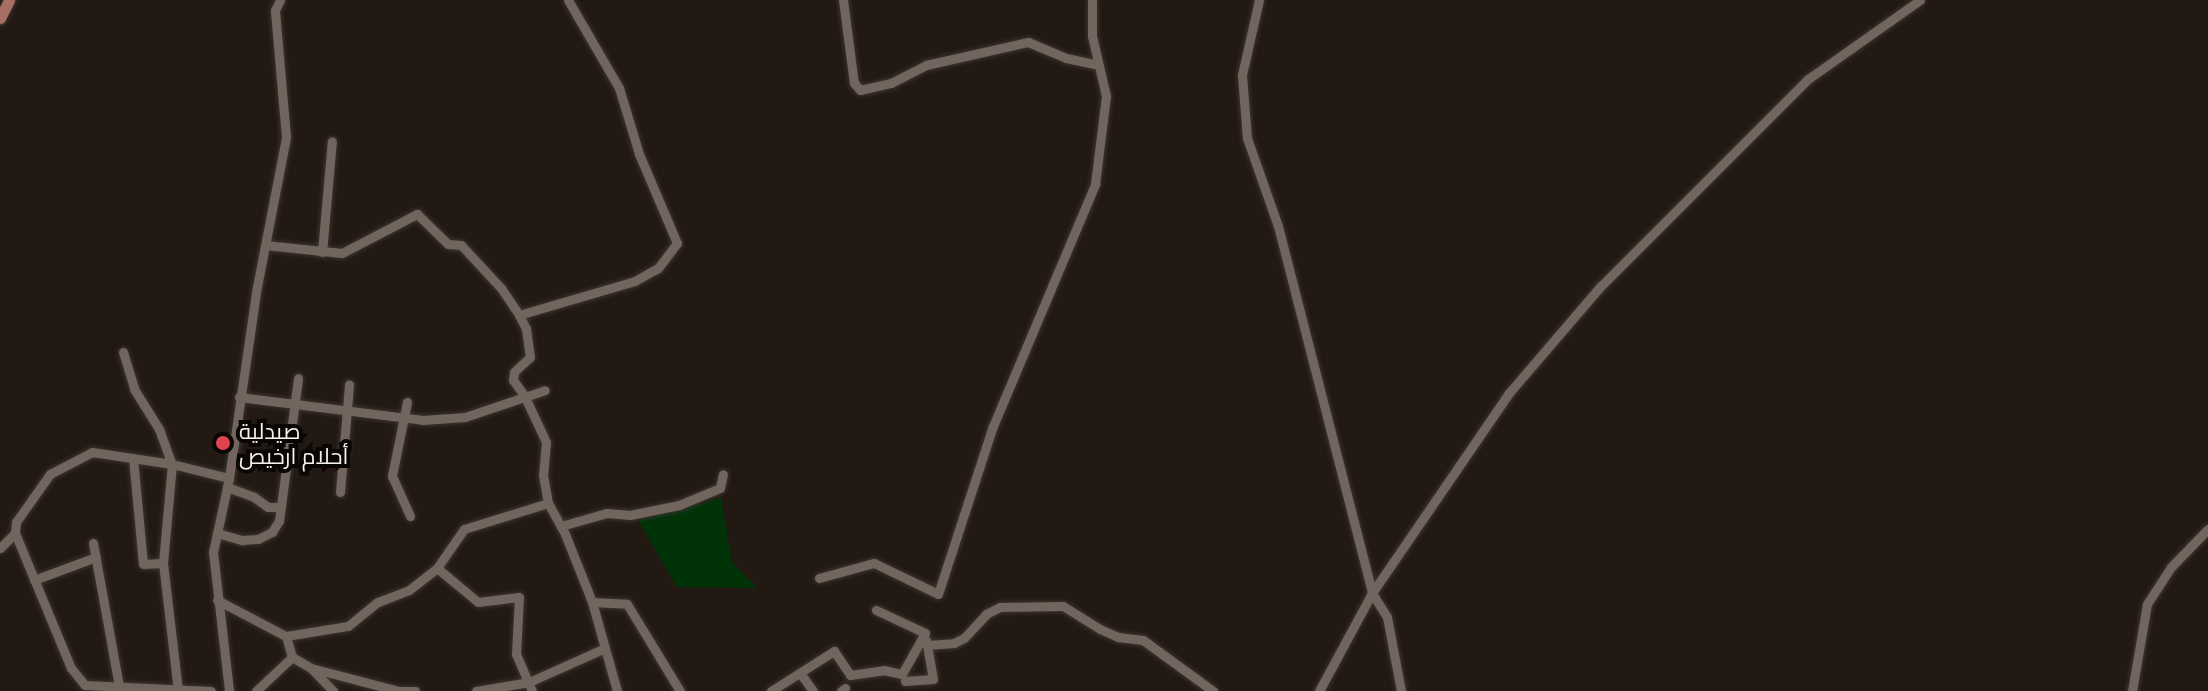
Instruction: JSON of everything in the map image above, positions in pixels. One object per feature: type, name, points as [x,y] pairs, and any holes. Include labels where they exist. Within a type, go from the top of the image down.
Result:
[{"type":"main road","points":[[0,18],[5,2]]},
{"type":"street","points":[[229,691],[213,552],[228,483],[239,397],[286,137],[275,10],[280,0]]},
{"type":"street","points":[[519,315],[635,281],[658,268],[677,243],[639,154],[619,88],[568,0]]},
{"type":"street","points":[[843,0],[854,83],[860,90],[891,83],[926,65],[1028,42],[1066,58],[1098,65]]},
{"type":"street","points":[[819,578],[874,563],[938,594],[993,426],[1095,184],[1106,118],[1106,96],[1092,36],[1092,0]]},
{"type":"street","points":[[1259,0],[1242,75],[1247,138],[1278,226],[1372,593],[1387,617],[1401,691]]},
{"type":"street","points":[[1319,691],[1372,593],[1509,393],[1600,287],[1808,79],[1920,0]]},
{"type":"street","points":[[322,252],[332,141]]},
{"type":"street","points":[[265,245],[342,253],[417,214],[448,244],[461,245],[501,288],[519,315],[530,357],[514,372],[513,380],[524,395],[546,442],[543,475],[548,503],[561,526],[592,602],[617,691]]},
{"type":"street","points":[[123,352],[134,389],[159,429],[172,464],[163,563],[178,689]]},
{"type":"street","points":[[211,691],[120,690],[85,685],[71,668],[15,533],[16,522],[37,488],[64,464],[92,452],[172,464],[228,483],[268,507],[278,507],[283,502],[298,378]]},
{"type":"street","points":[[340,492],[349,384]]},
{"type":"street","points":[[239,397],[423,420],[465,417],[545,390]]},
{"type":"street","points":[[407,402],[392,476],[410,516]]},
{"type":"street","points":[[133,458],[143,564],[163,563]]},
{"type":"street","points":[[561,526],[607,513],[630,515],[679,505],[720,488],[723,474]]},
{"type":"street","points":[[217,600],[286,636],[348,626],[378,602],[409,590],[437,568],[464,529],[548,503]]},
{"type":"street","points":[[217,533],[242,540],[258,539],[272,532],[279,521],[278,507]]},
{"type":"street","points":[[2132,691],[2147,604],[2171,567],[2208,529]]},
{"type":"street","points":[[0,548],[15,533]]},
{"type":"street","points":[[93,543],[120,690]]},
{"type":"street","points":[[34,580],[96,557]]},
{"type":"street","points":[[437,568],[478,602],[519,597],[516,654],[530,687]]},
{"type":"street","points":[[592,602],[627,604],[680,691]]},
{"type":"street","points":[[927,645],[964,638],[986,614],[1000,607],[1063,606],[1118,637],[1143,640],[1213,691]]},
{"type":"street","points":[[876,610],[925,633]]},
{"type":"street","points":[[771,691],[834,651],[850,675],[884,670],[904,678],[933,679],[925,633]]},
{"type":"street","points":[[901,691],[925,633]]},
{"type":"street","points":[[286,636],[292,657],[311,668],[399,691],[415,691]]},
{"type":"street","points":[[476,691],[530,687],[605,648]]},
{"type":"street","points":[[256,691],[292,657]]},
{"type":"street","points":[[311,668],[333,691]]},
{"type":"street","points":[[800,673],[813,691]]},
{"type":"green space","points":[[721,498],[732,562],[757,588],[677,587],[638,520]]},
{"type":"place","name":"صيدلية أحلام ارخيص","points":[[223,443]]}]
